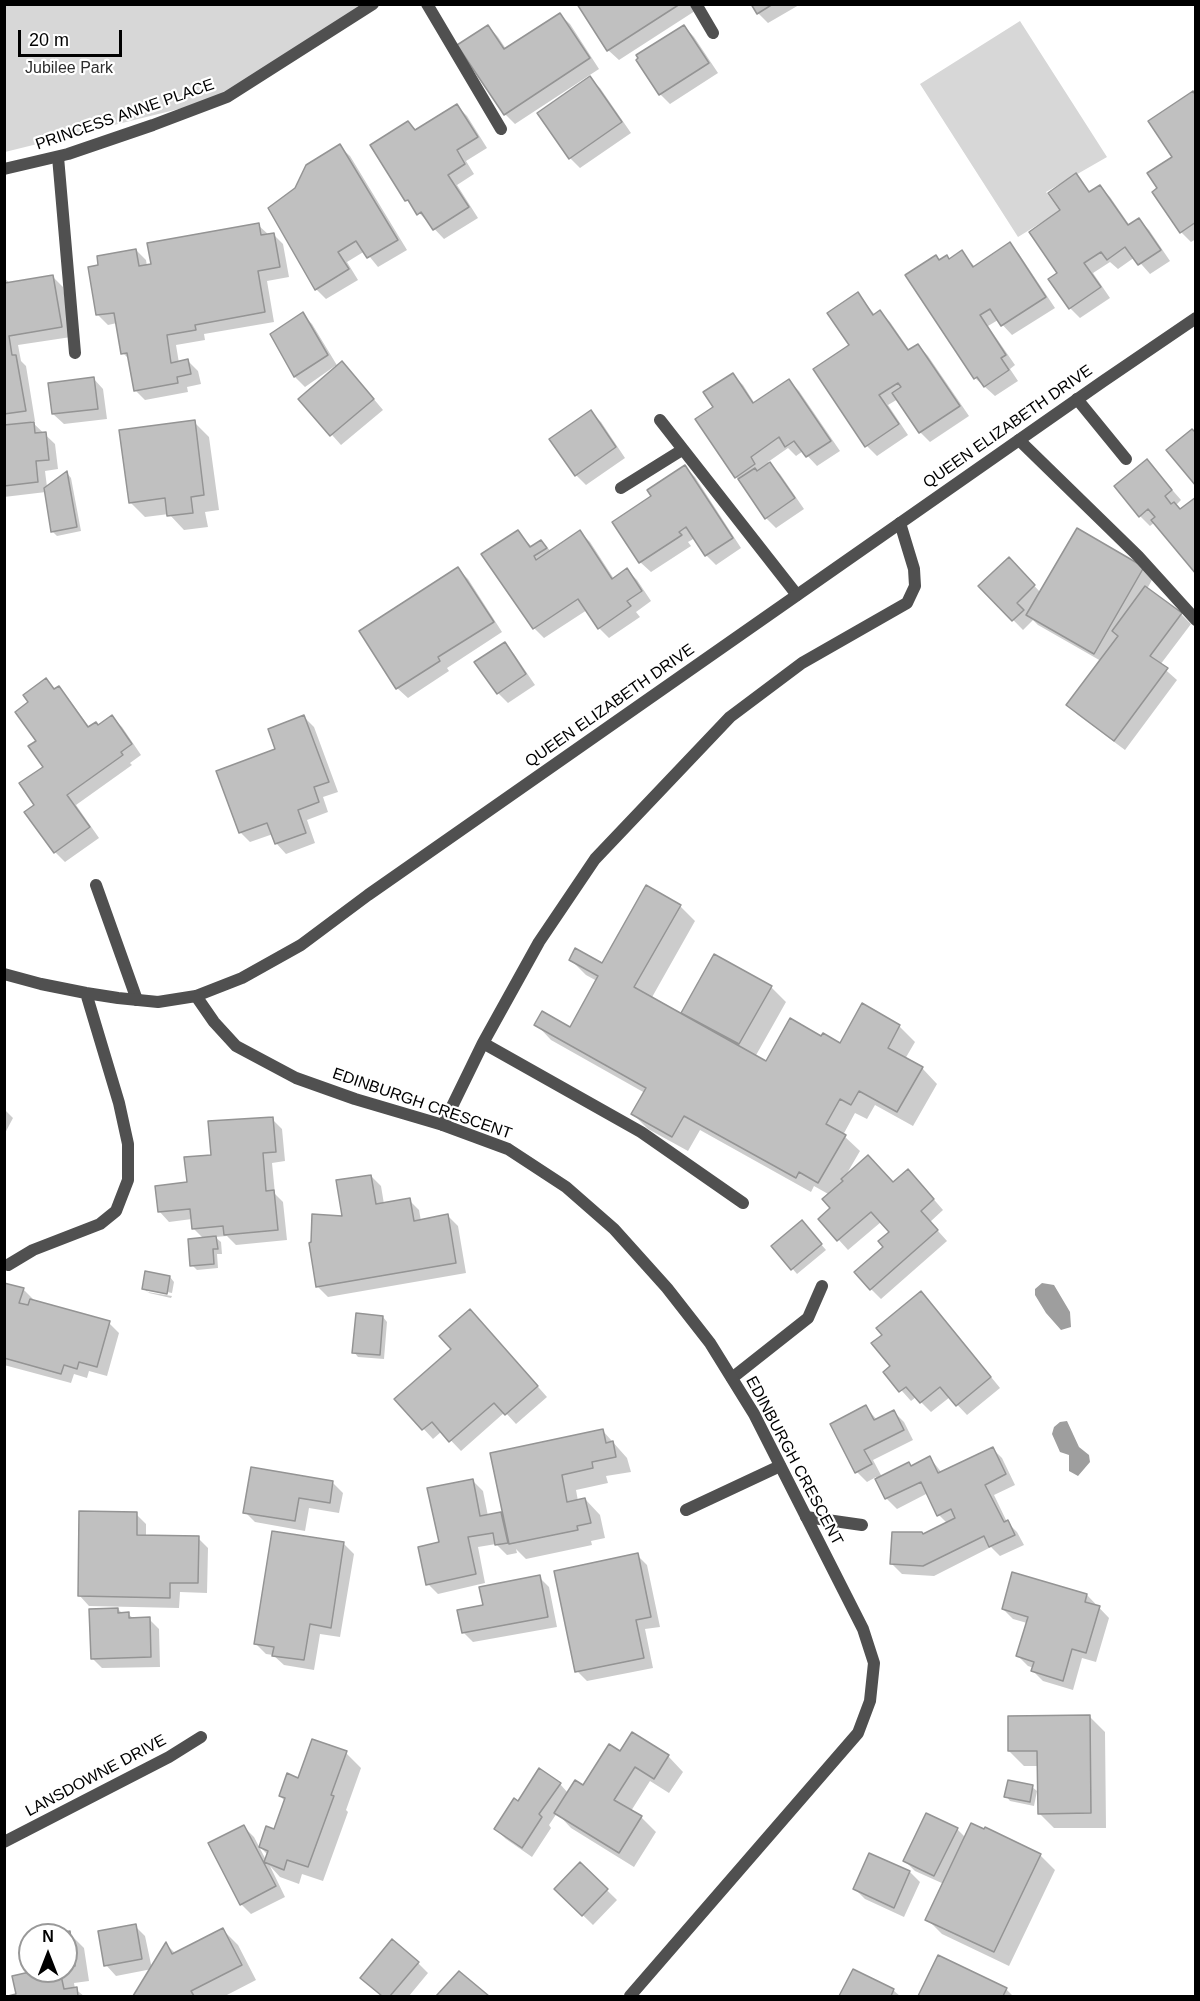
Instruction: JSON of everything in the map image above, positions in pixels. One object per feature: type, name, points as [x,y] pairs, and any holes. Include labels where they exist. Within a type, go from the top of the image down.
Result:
[{"type":"street","name":"PRINCESS ANNE PLACE","points":[[4,169],[58,157],[227,97],[373,4]]},
{"type":"street","points":[[427,4],[501,129]]},
{"type":"street","points":[[696,4],[714,33]]},
{"type":"street","points":[[58,157],[75,353]]},
{"type":"street","name":"QUEEN ELIZABETH DRIVE","points":[[4,974],[86,993],[158,1002],[196,996],[243,978],[301,945],[368,895],[1196,318]]},
{"type":"street","points":[[1077,399],[1126,459]]},
{"type":"street","points":[[660,420],[797,595]]},
{"type":"street","points":[[1019,440],[1138,556],[1196,620]]},
{"type":"street","points":[[621,488],[682,450]]},
{"type":"street","points":[[443,1125],[483,1042],[539,942],[595,859],[730,717],[802,663],[907,603],[915,586],[914,569],[900,523]]},
{"type":"street","points":[[96,885],[137,1000]]},
{"type":"street","points":[[8,1265],[33,1250],[100,1224],[116,1212],[128,1180],[128,1144],[119,1103],[86,993]]},
{"type":"street","name":"EDINBURGH CRESCENT","points":[[196,996],[214,1022],[236,1046],[296,1078],[355,1099],[443,1125],[508,1149],[566,1187],[614,1229],[667,1288],[710,1343],[732,1378],[754,1414],[863,1629],[874,1663],[870,1701],[858,1733],[630,1996]]},
{"type":"street","points":[[483,1042],[641,1132],[743,1203]]},
{"type":"street","points":[[732,1378],[808,1318],[822,1286]]},
{"type":"street","points":[[686,1510],[780,1466]]},
{"type":"street","points":[[806,1517],[862,1525]]},
{"type":"street","name":"LANSDOWNE DRIVE","points":[[4,1842],[169,1757],[201,1737]]},
{"type":"green space","name":"Jubilee Park","points":[[4,5],[369,5],[227,97],[5,152]]},
{"type":"green space","points":[[1020,21],[1107,157],[1046,192],[1060,211],[1018,237],[920,84]]},
{"type":"shaded area","points":[[1042,1283],[1054,1285],[1070,1312],[1071,1327],[1061,1330],[1046,1313],[1035,1295],[1035,1289]]},
{"type":"shaded area","points":[[1067,1421],[1079,1447],[1089,1455],[1090,1462],[1078,1476],[1069,1471],[1069,1455],[1060,1452],[1052,1434],[1054,1427],[1060,1422]]},
{"type":"building","points":[[577,4],[680,4],[607,51]]},
{"type":"building","points":[[751,4],[773,4],[757,14]]},
{"type":"building","points":[[560,13],[590,58],[504,115],[457,45],[488,25],[504,49]]},
{"type":"building","points":[[684,25],[709,63],[659,95],[636,60],[638,58],[636,55]]},
{"type":"building","points":[[590,76],[622,122],[569,159],[537,113]]},
{"type":"building","points":[[1193,91],[1196,96],[1196,222],[1180,233],[1152,192],[1157,188],[1147,173],[1172,157],[1148,121]]},
{"type":"building","points":[[457,104],[478,137],[457,150],[465,164],[448,175],[469,207],[433,230],[421,212],[417,215],[408,200],[405,201],[370,145],[408,121],[415,130]]},
{"type":"building","points":[[340,144],[398,240],[367,258],[356,241],[338,252],[349,269],[315,290],[268,208],[295,188],[306,165]]},
{"type":"building","points":[[1076,173],[1089,192],[1100,185],[1128,225],[1139,218],[1161,250],[1138,265],[1125,247],[1107,260],[1101,252],[1084,263],[1101,287],[1069,309],[1048,279],[1057,273],[1029,232],[1060,210],[1048,193]]},
{"type":"building","points":[[259,223],[261,235],[274,233],[280,267],[258,271],[265,312],[195,325],[196,330],[167,335],[171,363],[188,359],[191,374],[177,377],[178,383],[134,391],[127,353],[121,354],[114,313],[96,315],[88,267],[98,265],[97,256],[136,249],[139,266],[151,264],[147,243]]},
{"type":"building","points":[[1010,242],[1046,297],[1001,326],[990,309],[980,315],[1006,355],[1001,358],[1009,370],[984,387],[977,377],[974,379],[905,275],[936,255],[939,260],[947,255],[949,259],[962,250],[973,267]]},
{"type":"building","points":[[53,275],[62,327],[9,336],[12,355],[16,355],[26,411],[4,414],[4,281],[5,283]]},
{"type":"building","points":[[858,292],[873,315],[880,310],[908,350],[918,344],[960,406],[919,433],[892,393],[901,387],[898,383],[879,395],[899,424],[865,447],[813,369],[849,345],[827,313]]},
{"type":"building","points":[[303,312],[328,355],[294,377],[270,334]]},
{"type":"building","points":[[342,361],[374,399],[330,436],[298,399]]},
{"type":"building","points":[[733,373],[753,403],[789,379],[831,441],[806,457],[794,441],[785,447],[779,437],[751,457],[755,464],[735,478],[695,419],[713,407],[703,392]]},
{"type":"building","points":[[94,377],[98,409],[52,414],[48,383]]},
{"type":"building","points":[[591,410],[616,447],[575,476],[549,439]]},
{"type":"building","points":[[195,420],[204,495],[191,497],[193,513],[167,516],[165,498],[129,503],[119,430]]},
{"type":"building","points":[[34,422],[35,433],[46,432],[49,460],[36,461],[38,482],[4,486],[4,425]]},
{"type":"building","points":[[1192,429],[1196,433],[1196,486],[1166,450]]},
{"type":"building","points":[[1147,459],[1172,490],[1165,496],[1171,504],[1174,502],[1180,509],[1196,497],[1196,574],[1151,520],[1155,517],[1148,509],[1139,517],[1114,486]]},
{"type":"building","points":[[770,462],[795,498],[765,519],[738,479],[755,468],[757,471]]},
{"type":"building","points":[[685,465],[733,538],[705,556],[686,527],[679,532],[682,535],[639,563],[612,522],[651,496],[647,490]]},
{"type":"building","points":[[67,471],[77,527],[51,532],[44,488]]},
{"type":"building","points":[[1077,528],[1144,567],[1094,654],[1026,615]]},
{"type":"building","points":[[518,530],[530,547],[541,540],[547,548],[534,556],[536,560],[580,530],[612,579],[627,568],[642,591],[627,601],[631,606],[598,629],[578,599],[533,629],[481,554]]},
{"type":"building","points":[[1009,557],[1035,585],[1017,603],[1024,610],[1012,621],[978,586]]},
{"type":"building","points":[[458,567],[494,622],[438,657],[440,661],[396,689],[359,631]]},
{"type":"building","points":[[1145,586],[1182,613],[1150,656],[1168,668],[1114,741],[1066,705],[1118,636],[1112,631]]},
{"type":"building","points":[[505,642],[526,674],[497,694],[474,662]]},
{"type":"building","points":[[46,678],[54,689],[59,686],[88,727],[96,722],[98,725],[112,715],[132,744],[121,752],[123,755],[67,795],[90,827],[54,853],[24,812],[34,805],[19,783],[43,767],[28,746],[36,741],[15,712],[28,702],[23,695]]},
{"type":"building","points":[[304,715],[329,782],[314,787],[319,802],[298,810],[306,833],[275,844],[267,823],[239,833],[216,771],[275,749],[268,729]]},
{"type":"building","points":[[646,885],[681,905],[634,987],[766,1061],[790,1018],[821,1036],[823,1033],[840,1043],[862,1003],[900,1025],[888,1048],[923,1067],[897,1112],[859,1091],[851,1105],[840,1099],[826,1124],[846,1135],[818,1183],[799,1172],[796,1178],[684,1116],[672,1137],[631,1114],[646,1088],[534,1025],[542,1011],[570,1027],[598,976],[569,960],[575,948],[602,963]]},
{"type":"building","points":[[714,954],[772,986],[739,1044],[681,1013]]},
{"type":"building","points":[[273,1117],[276,1152],[263,1153],[266,1191],[274,1190],[278,1230],[224,1235],[223,1226],[192,1229],[190,1209],[158,1212],[155,1186],[187,1182],[184,1157],[211,1155],[208,1121]]},
{"type":"building","points":[[868,1155],[893,1182],[908,1169],[934,1199],[921,1211],[938,1230],[870,1290],[854,1272],[883,1247],[878,1241],[889,1232],[871,1212],[837,1241],[818,1219],[830,1208],[822,1199]]},
{"type":"building","points":[[371,1175],[376,1204],[410,1198],[414,1221],[448,1214],[456,1263],[316,1287],[309,1243],[311,1242],[312,1214],[342,1216],[336,1180]]},
{"type":"building","points":[[802,1220],[822,1244],[791,1270],[771,1246]]},
{"type":"building","points":[[216,1236],[218,1249],[213,1249],[214,1264],[190,1266],[188,1239]]},
{"type":"building","points":[[145,1271],[170,1276],[167,1294],[142,1289]]},
{"type":"building","points":[[4,1283],[24,1288],[19,1303],[28,1305],[30,1299],[110,1321],[97,1367],[79,1362],[77,1369],[64,1365],[61,1374],[4,1358]]},
{"type":"building","points":[[921,1291],[991,1377],[956,1406],[940,1387],[920,1403],[906,1387],[899,1392],[883,1372],[890,1366],[871,1343],[882,1335],[876,1328]]},
{"type":"building","points":[[470,1309],[538,1386],[505,1415],[494,1403],[449,1442],[432,1422],[422,1430],[394,1399],[451,1349],[439,1336]]},
{"type":"building","points":[[356,1313],[383,1316],[380,1355],[352,1353]]},
{"type":"building","points":[[866,1405],[874,1420],[894,1410],[904,1430],[864,1450],[872,1464],[855,1473],[830,1424]]},
{"type":"building","points":[[603,1429],[606,1443],[613,1441],[616,1457],[592,1462],[593,1468],[562,1475],[567,1502],[585,1498],[591,1523],[577,1526],[578,1530],[509,1544],[490,1453]]},
{"type":"building","points":[[993,1447],[1006,1474],[985,1485],[1004,1522],[1008,1520],[1015,1535],[989,1547],[984,1536],[923,1566],[890,1564],[892,1532],[922,1532],[923,1534],[955,1518],[951,1509],[937,1516],[921,1482],[885,1499],[875,1479],[909,1462],[911,1466],[930,1456],[938,1473]]},
{"type":"building","points":[[251,1467],[333,1481],[330,1503],[299,1498],[295,1521],[243,1513]]},
{"type":"building","points":[[473,1479],[480,1516],[501,1512],[508,1543],[495,1545],[493,1533],[468,1537],[476,1574],[426,1585],[418,1547],[439,1542],[427,1488]]},
{"type":"building","points":[[79,1511],[137,1512],[137,1535],[199,1536],[198,1583],[170,1583],[170,1598],[78,1596]]},
{"type":"building","points":[[272,1531],[344,1542],[331,1628],[310,1624],[304,1660],[272,1656],[274,1647],[254,1644]]},
{"type":"building","points":[[638,1553],[651,1617],[636,1620],[644,1658],[575,1672],[554,1571]]},
{"type":"building","points":[[1012,1572],[1087,1594],[1085,1602],[1100,1606],[1086,1653],[1072,1649],[1063,1681],[1031,1671],[1034,1662],[1016,1656],[1028,1617],[1002,1609]]},
{"type":"building","points":[[540,1575],[548,1617],[462,1633],[457,1610],[483,1605],[479,1587]]},
{"type":"building","points":[[118,1608],[118,1613],[129,1612],[129,1618],[150,1617],[151,1657],[91,1659],[89,1609]]},
{"type":"building","points":[[1090,1715],[1091,1813],[1038,1814],[1037,1751],[1008,1751],[1008,1716]]},
{"type":"building","points":[[632,1732],[669,1755],[654,1779],[635,1767],[614,1800],[642,1816],[619,1853],[554,1813],[575,1780],[583,1785],[609,1744],[620,1751]]},
{"type":"building","points":[[312,1739],[347,1751],[331,1795],[334,1796],[308,1867],[287,1860],[284,1870],[264,1862],[268,1851],[259,1847],[266,1826],[274,1829],[285,1798],[279,1796],[287,1773],[298,1778]]},
{"type":"building","points":[[539,1768],[561,1783],[539,1814],[542,1817],[522,1848],[494,1829],[514,1798],[518,1801]]},
{"type":"building","points":[[1008,1780],[1033,1785],[1030,1802],[1004,1797]]},
{"type":"building","points":[[926,1813],[958,1828],[934,1876],[903,1861]]},
{"type":"building","points":[[971,1823],[984,1829],[985,1827],[1041,1854],[994,1952],[925,1920]]},
{"type":"building","points":[[244,1825],[276,1886],[240,1905],[208,1843]]},
{"type":"building","points":[[869,1853],[910,1871],[894,1908],[853,1889]]},
{"type":"building","points":[[580,1862],[608,1889],[582,1916],[554,1889]]},
{"type":"building","points":[[136,1924],[142,1959],[104,1966],[98,1931]]},
{"type":"building","points":[[223,1928],[242,1965],[191,1991],[194,1996],[133,1996],[166,1942],[172,1954]]},
{"type":"building","points":[[392,1939],[419,1962],[390,1996],[382,1996],[360,1978]]},
{"type":"building","points":[[938,1955],[1007,1988],[1003,1996],[918,1996]]},
{"type":"building","points":[[853,1969],[894,1989],[891,1996],[839,1996]]},
{"type":"building","points":[[459,1971],[489,1996],[436,1996]]},
{"type":"building","points":[[18,1975],[18,1983],[63,1983],[64,1989],[77,1987],[78,1996],[8,1996],[16,1994],[12,1976]]}]
